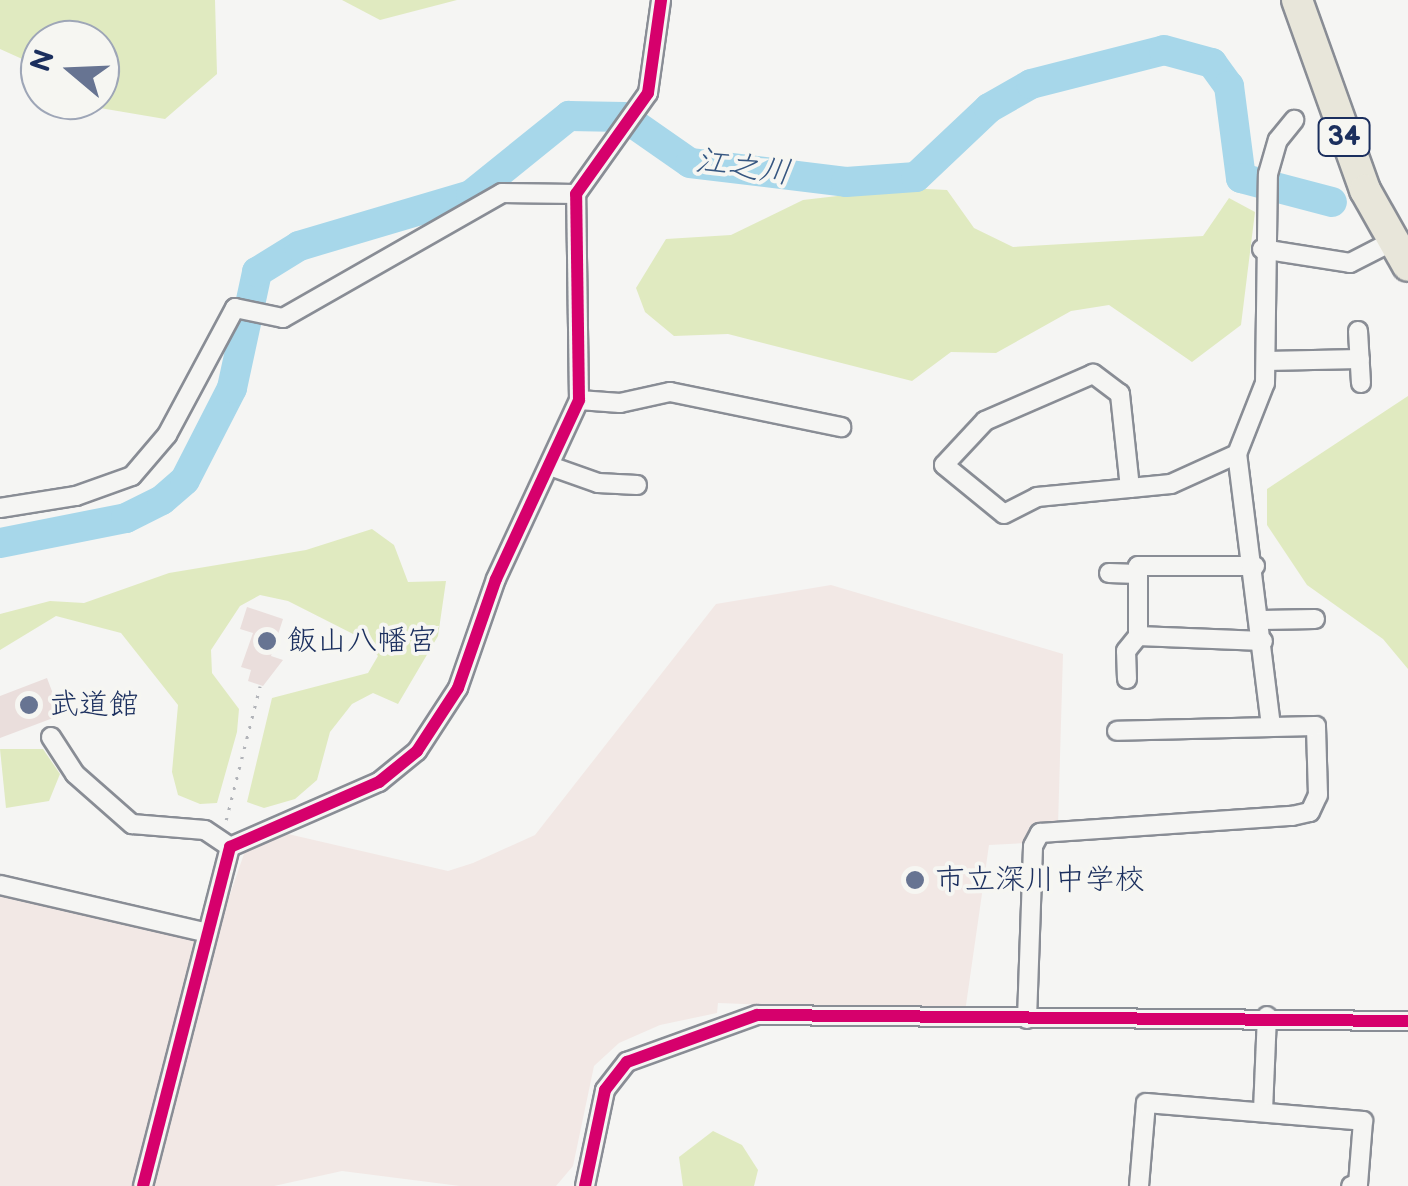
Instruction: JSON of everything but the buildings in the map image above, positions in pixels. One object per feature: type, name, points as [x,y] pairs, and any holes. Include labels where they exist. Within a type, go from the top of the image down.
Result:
[{"type":"main road","name":"34","points":[[1297,0],[1354,162],[1400,254]]},
{"type":"street","points":[[51,737],[75,774],[132,824],[190,827],[225,844],[379,782],[435,730],[579,400],[576,194],[648,93],[661,0]]},
{"type":"street","points":[[1271,726],[1262,620],[1237,454],[1266,360],[1262,249],[1268,174],[1278,140],[1294,120]]},
{"type":"street","points":[[0,508],[76,496],[142,467],[235,308],[283,318],[502,193],[576,194]]},
{"type":"street","points":[[1262,249],[1350,263],[1400,254]]},
{"type":"street","points":[[1358,331],[1361,382]]},
{"type":"street","points":[[1266,360],[1360,359]]},
{"type":"street","points":[[1130,488],[1120,394],[1093,374],[985,421],[944,465],[1004,514],[1037,496],[1130,488],[1171,484],[1237,454]]},
{"type":"street","points":[[579,400],[620,403],[670,392],[841,428]]},
{"type":"street","points":[[550,466],[598,482],[637,485]]},
{"type":"street","points":[[1127,679],[1126,651],[1138,636],[1138,566],[1255,566]]},
{"type":"street","points":[[1109,574],[1138,574]]},
{"type":"street","points":[[1262,620],[1315,619]]},
{"type":"street","points":[[1138,636],[1263,641]]},
{"type":"street","points":[[1027,1019],[1033,846],[1040,833],[1310,812],[1318,796],[1316,726],[1117,732]]},
{"type":"street","points":[[143,1186],[225,844]]},
{"type":"street","points":[[0,885],[204,932]]},
{"type":"street","points":[[585,1186],[605,1090],[646,1052],[757,1016],[1267,1016],[1408,1021]]},
{"type":"street","points":[[1263,1111],[1267,1016]]},
{"type":"street","points":[[1139,1186],[1146,1103],[1363,1121],[1351,1186]]},
{"type":"path","points":[[225,844],[260,686]]},
{"type":"shaded area","points":[[831,585],[1063,654],[1058,826],[1029,829],[1026,843],[989,845],[965,1012],[718,1003],[717,1013],[660,1025],[619,1043],[594,1066],[573,1166],[556,1186],[460,1186],[342,1171],[274,1186],[0,1186],[0,893],[213,944],[247,845],[275,831],[448,871],[473,863],[535,835],[716,604]]},
{"type":"green space","points":[[0,0],[215,0],[217,74],[165,119],[120,111],[120,20],[20,20],[20,58],[0,49]]},
{"type":"green space","points":[[342,0],[457,0],[380,20]]},
{"type":"green space","points":[[906,188],[947,190],[974,228],[1013,247],[1203,236],[1229,198],[1255,212],[1241,325],[1192,362],[1109,305],[1071,311],[996,353],[951,352],[912,381],[728,334],[674,336],[645,312],[636,288],[666,239],[731,235],[803,200]]},
{"type":"green space","points":[[1408,396],[1408,669],[1383,639],[1307,585],[1267,525],[1267,489]]},
{"type":"green space","points":[[372,529],[394,545],[408,582],[446,581],[438,636],[398,704],[373,693],[352,704],[330,732],[317,780],[295,799],[264,808],[247,802],[272,698],[368,673],[378,656],[363,639],[288,601],[260,595],[240,606],[211,650],[212,673],[239,709],[237,732],[217,803],[200,804],[178,795],[172,772],[178,705],[121,633],[56,616],[0,650],[0,614],[50,601],[84,603],[169,573],[306,550]]},
{"type":"green space","points":[[0,749],[43,749],[60,774],[49,801],[6,808]]},
{"type":"green space","points":[[713,1131],[742,1145],[758,1170],[754,1186],[683,1186],[679,1157]]},
{"type":"waterway","name":"江之川","points":[[0,543],[126,518],[162,500],[185,480],[232,388],[257,272],[299,246],[471,195],[569,116],[624,117],[690,163],[846,182],[916,177],[989,108],[1031,84],[1164,50],[1212,63],[1229,86],[1241,178],[1332,202]]},
{"type":"cycle path","points":[[143,1186],[230,847],[379,782],[417,751],[458,688],[496,579],[579,400],[576,194],[648,93],[661,0]]},
{"type":"cycle path","points":[[585,1186],[605,1090],[627,1062],[757,1015],[1408,1021]]},
{"type":"place","name":"飯山八幡宮","points":[[267,641]]},
{"type":"place","name":"武道館","points":[[29,705]]},
{"type":"place","name":"市立深川中学校","points":[[915,880]]}]
